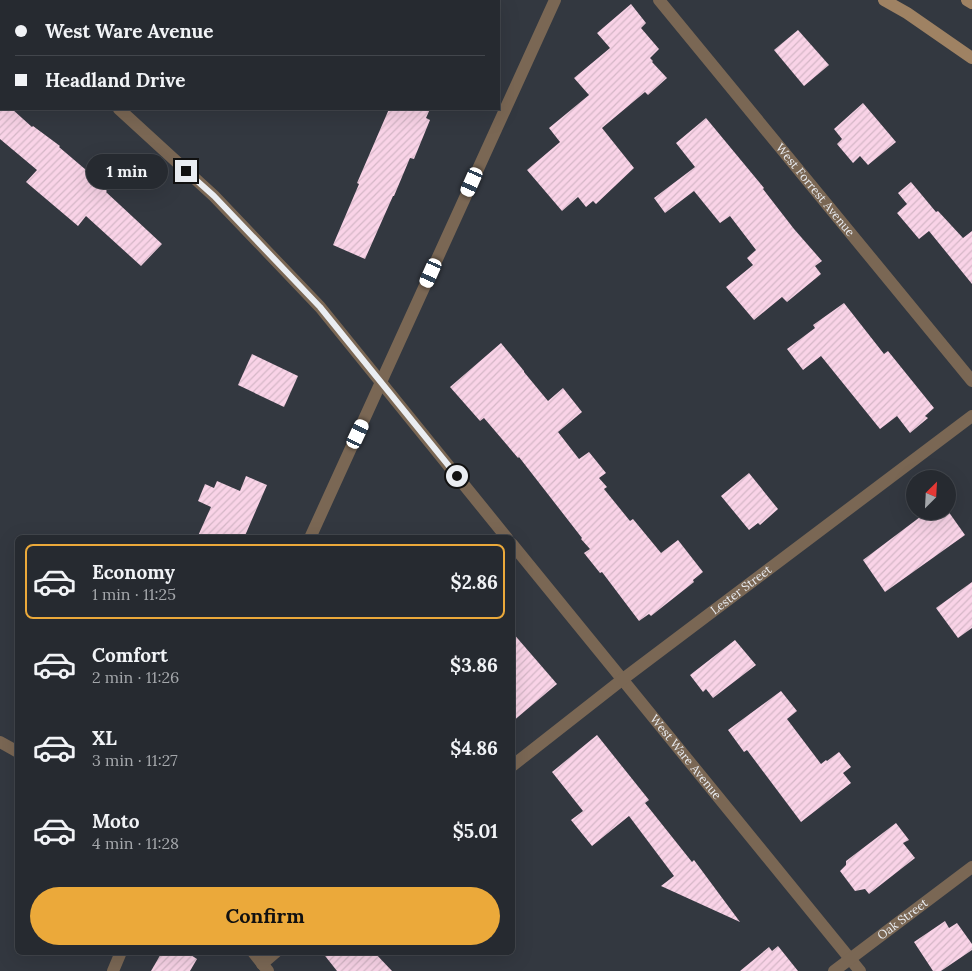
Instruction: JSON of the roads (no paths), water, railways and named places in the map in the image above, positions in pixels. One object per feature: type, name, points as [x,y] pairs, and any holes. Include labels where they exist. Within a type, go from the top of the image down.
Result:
[{"type":"main road","points":[[884,0],[907,13],[972,58]]},
{"type":"main road","points":[[967,0],[972,3]]},
{"type":"street","points":[[311,535],[555,0]]},
{"type":"street","name":"West Forrest Avenue","points":[[659,0],[972,381]]},
{"type":"street","points":[[120,110],[214,196],[320,307],[506,535]]},
{"type":"street","name":"Lester Street","points":[[515,764],[622,679],[972,416]]},
{"type":"street","name":"West Ware Avenue","points":[[515,548],[860,971]]},
{"type":"street","points":[[0,742],[15,750]]},
{"type":"street","name":"Oak Street","points":[[834,971],[972,867]]},
{"type":"street","points":[[113,971],[121,955]]},
{"type":"street","points":[[255,955],[265,967],[274,955]]}]
